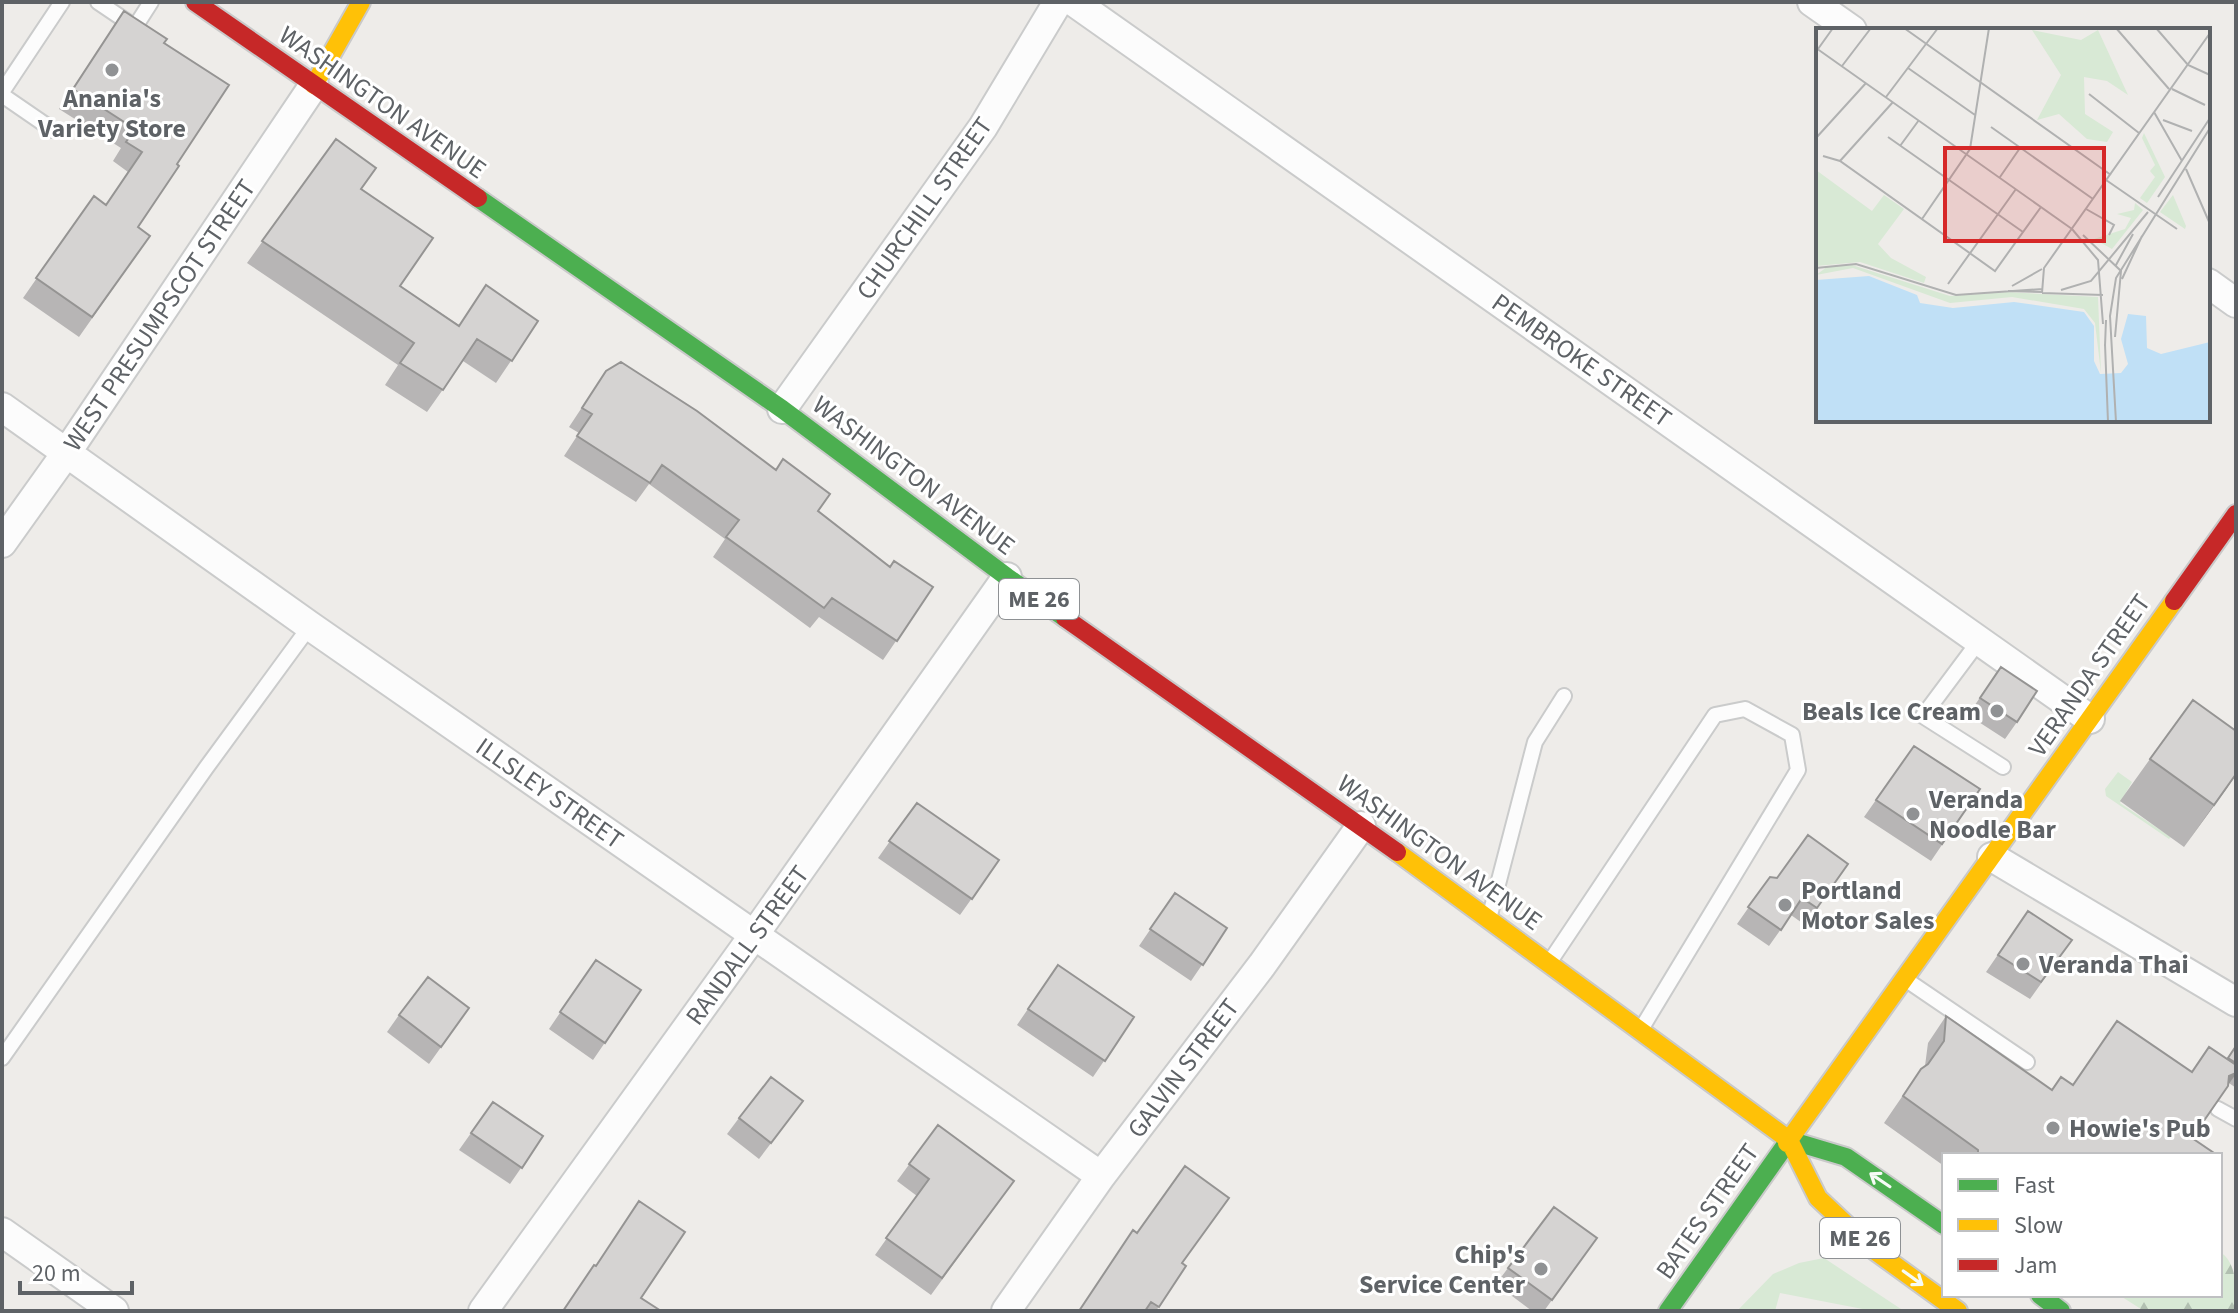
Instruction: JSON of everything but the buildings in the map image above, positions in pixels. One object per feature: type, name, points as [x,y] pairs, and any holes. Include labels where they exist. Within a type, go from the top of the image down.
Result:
[{"type":"main road","name":"WASHINGTON AVENUE","points":[[195,2],[782,409],[1007,577],[1361,826],[1789,1140]]},
{"type":"main road","points":[[314,85],[361,2]]},
{"type":"main road","name":"VERANDA STREET","points":[[1789,1140],[2236,514]]},
{"type":"main road","name":"ME 26","points":[[1789,1140],[1846,1157],[1942,1224]]},
{"type":"main road","name":"ME 26","points":[[1789,1140],[1818,1198],[1871,1248],[1958,1311]]},
{"type":"main road","name":"BATES STREET","points":[[1668,1311],[1685,1299],[1789,1140]]},
{"type":"main road","points":[[2043,1297],[2061,1311]]},
{"type":"street","name":"CHURCHILL STREET","points":[[782,409],[983,127],[1058,2]]},
{"type":"street","name":"PEMBROKE STREET","points":[[1074,2],[2090,719]]},
{"type":"street","points":[[1812,2],[1849,28]]},
{"type":"street","name":"WEST PRESUMPSCOT STREET","points":[[2,543],[67,452],[314,85]]},
{"type":"street","points":[[2210,284],[2236,303]]},
{"type":"street","name":"ILLSLEY STREET","points":[[2,407],[310,626],[1101,1176]]},
{"type":"street","name":"RANDALL STREET","points":[[483,1311],[1007,577]]},
{"type":"street","name":"GALVIN STREET","points":[[1006,1311],[1101,1176],[1262,965],[1361,826]]},
{"type":"street","points":[[1992,857],[2236,1002]]},
{"type":"street","points":[[2,1232],[114,1311]]},
{"type":"lane","points":[[53,130],[2,94],[62,2]]},
{"type":"lane","points":[[98,2],[135,27],[151,2]]},
{"type":"lane","points":[[2,1058],[310,626]]},
{"type":"lane","points":[[1979,641],[1923,716],[2003,767]]},
{"type":"lane","points":[[1488,920],[1535,742],[1564,696]]},
{"type":"lane","points":[[1549,964],[1715,715],[1745,709],[1792,735],[1798,770],[1640,1030]]},
{"type":"lane","points":[[1905,979],[2027,1062]]},
{"type":"lane","points":[[2218,1109],[2236,1119]]},
{"type":"green space","points":[[2118,772],[2132,782],[2120,803],[2171,837],[2169,839],[2106,796],[2105,789]]},
{"type":"green space","points":[[2222,1254],[2230,1263],[2236,1286],[2236,1311],[2144,1311],[2122,1297],[2222,1297]]},
{"type":"green space","points":[[1824,1258],[1904,1311],[1873,1311],[1780,1293],[1775,1311],[1737,1311],[1773,1274],[1799,1263]]},
{"type":"traffic: fast","points":[[478,198],[782,409],[1065,618]]},
{"type":"traffic: fast","points":[[1789,1140],[1846,1157],[1942,1224]]},
{"type":"traffic: fast","points":[[1668,1311],[1787,1143]]},
{"type":"traffic: fast","points":[[2043,1297],[2061,1311]]},
{"type":"traffic: slow","points":[[314,85],[361,2]]},
{"type":"traffic: slow","points":[[1789,1140],[2174,601]]},
{"type":"traffic: slow","points":[[1397,852],[1789,1140],[1787,1143]]},
{"type":"traffic: slow","points":[[1789,1140],[1818,1198],[1871,1248],[1958,1311]]},
{"type":"traffic: jam","points":[[195,2],[478,198]]},
{"type":"traffic: jam","points":[[2174,601],[2236,514]]},
{"type":"traffic: jam","points":[[1065,618],[1397,852]]},
{"type":"place","name":"Anania's Variety Store","points":[[112,70]]},
{"type":"place","name":"Beals Ice Cream","points":[[1997,711]]},
{"type":"place","name":"Veranda Noodle Bar","points":[[1913,814]]},
{"type":"place","name":"Portland Motor Sales","points":[[1785,905]]},
{"type":"place","name":"Veranda Thai","points":[[2023,964]]},
{"type":"place","name":"Howie's Pub","points":[[2053,1128]]},
{"type":"place","name":"Chip's Service Center","points":[[1541,1269]]}]
